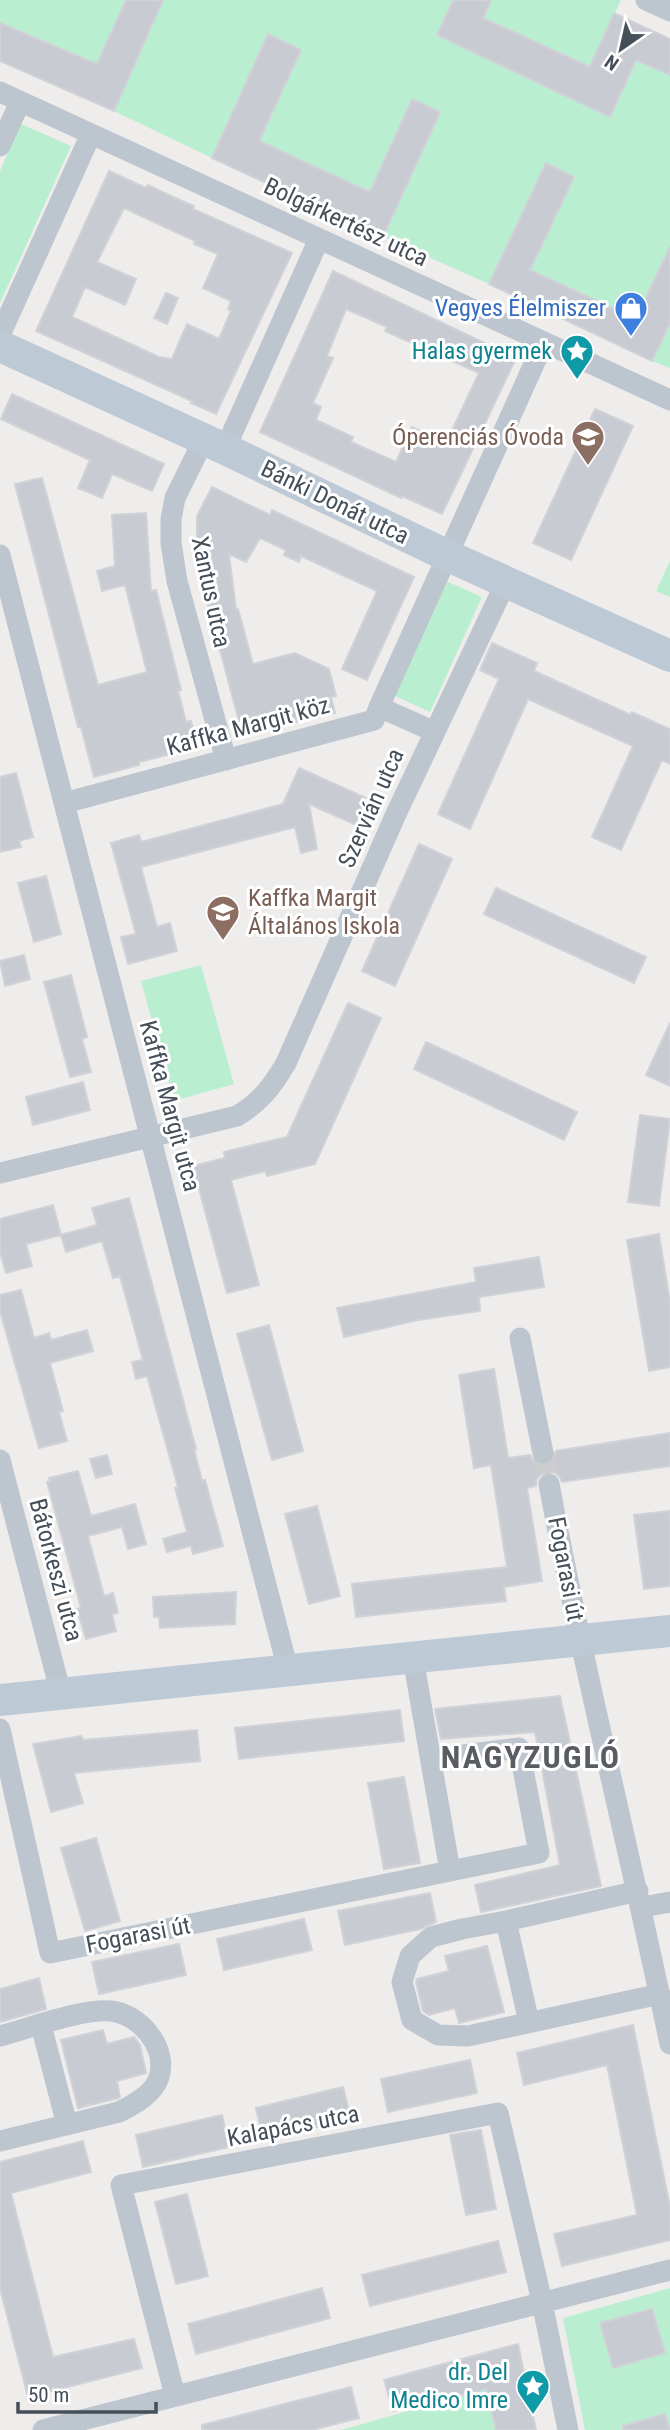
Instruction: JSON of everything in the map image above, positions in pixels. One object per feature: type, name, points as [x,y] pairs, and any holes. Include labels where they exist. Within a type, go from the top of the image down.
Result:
[{"type":"street","points":[[646,0],[670,11]]},
{"type":"street","name":"Bolgárkertész utca","points":[[0,92],[670,400]]},
{"type":"street","points":[[0,146],[20,102]]},
{"type":"street","points":[[0,335],[91,134]]},
{"type":"street","name":"Xantus utca","points":[[226,760],[177,582],[171,542],[171,519],[176,498],[214,444],[319,239]]},
{"type":"street","points":[[435,732],[379,707],[544,342]]},
{"type":"street","name":"Bánki Donát utca","points":[[0,346],[446,555],[670,656]]},
{"type":"street","name":"Kaffka Margit utca","points":[[0,555],[288,1670]]},
{"type":"street","name":"Szervián utca","points":[[0,1173],[237,1116],[257,1103],[272,1087],[286,1063],[435,732],[506,582]]},
{"type":"street","name":"Kaffka Margit köz","points":[[64,803],[374,720],[379,707]]},
{"type":"street","points":[[520,1338],[543,1453]]},
{"type":"street","name":"Bátorkeszi utca","points":[[0,1460],[61,1694]]},
{"type":"street","name":"Fogarasi út","points":[[551,1492],[580,1639]]},
{"type":"street","name":"Fogarasi út","points":[[0,1700],[670,1631]]},
{"type":"street","points":[[580,1639],[640,1899],[670,2044]]},
{"type":"street","points":[[413,1658],[450,1871]]},
{"type":"street","name":"Fogarasi út","points":[[0,1729],[50,1952],[539,1853],[519,1748],[430,1759]]},
{"type":"street","points":[[660,1994],[468,2036],[438,2035],[412,2020],[402,1982],[410,1956],[431,1937],[506,1921],[640,1899],[670,1902]]},
{"type":"street","points":[[506,1921],[529,2022]]},
{"type":"street","points":[[0,2036],[95,2011],[114,2011],[149,2031],[159,2053],[159,2078],[149,2092],[133,2106],[119,2112],[0,2141]]},
{"type":"street","points":[[41,2025],[67,2125]]},
{"type":"street","name":"Kalapács utca","points":[[175,2396],[121,2185],[498,2113],[542,2302]]},
{"type":"street","points":[[43,2430],[670,2270]]},
{"type":"street","points":[[542,2302],[568,2430]]},
{"type":"green space","points":[[0,0],[126,0],[97,64],[0,23]]},
{"type":"green space","points":[[163,0],[453,0],[437,35],[609,116],[636,60],[670,75],[670,247],[636,319],[530,270],[574,177],[546,164],[489,284],[383,237],[440,112],[412,99],[370,191],[259,141],[301,50],[269,35],[212,158],[114,111]]},
{"type":"green space","points":[[491,0],[621,0],[590,67],[483,18]]},
{"type":"green space","points":[[21,124],[71,146],[0,303],[0,171]]},
{"type":"green space","points":[[670,323],[670,368],[652,361]]},
{"type":"green space","points":[[670,561],[670,597],[656,591]]},
{"type":"green space","points":[[446,581],[482,597],[430,712],[395,696]]},
{"type":"green space","points":[[201,965],[234,1084],[174,1101],[141,981]]},
{"type":"green space","points":[[670,2288],[670,2430],[585,2430],[563,2318]]},
{"type":"green space","points":[[486,2389],[496,2430],[341,2430]]},
{"type":"building","points":[[126,0],[163,0],[114,111],[0,61],[0,23],[97,64]]},
{"type":"building","points":[[453,0],[491,0],[483,18],[590,67],[614,13],[670,39],[670,75],[636,60],[610,117],[437,35]]},
{"type":"building","points":[[268,34],[301,50],[259,141],[370,192],[412,99],[440,112],[383,237],[212,158]]},
{"type":"building","points":[[546,163],[574,177],[530,270],[636,319],[670,247],[670,323],[652,361],[489,284]]},
{"type":"building","points":[[109,171],[146,188],[148,185],[194,206],[193,209],[292,253],[216,414],[36,331]],"holes":[[[124,208],[195,241],[194,244],[218,254],[203,288],[231,301],[228,309],[231,311],[219,339],[187,324],[172,359],[159,357],[72,317],[85,287],[125,305],[136,279],[97,262]]]},
{"type":"building","points":[[333,271],[516,358],[442,514],[402,496],[401,498],[260,432]],"holes":[[[346,309],[387,327],[385,331],[479,373],[446,443],[412,427],[396,462],[351,442],[353,437],[316,420],[321,407],[313,403],[333,358],[327,356]]]},
{"type":"building","points":[[166,293],[178,298],[167,324],[154,318]]},
{"type":"building","points":[[12,394],[164,464],[152,491],[112,474],[102,498],[78,488],[90,460],[1,419]]},
{"type":"building","points":[[595,409],[633,426],[571,560],[533,543]]},
{"type":"building","points":[[42,478],[98,685],[147,672],[125,585],[102,591],[97,571],[115,566],[112,515],[146,513],[151,591],[156,590],[181,690],[178,691],[186,722],[191,721],[198,747],[94,777],[81,727],[78,727],[15,484]]},
{"type":"building","points":[[212,487],[270,515],[272,510],[414,577],[367,680],[342,669],[377,591],[301,556],[299,562],[284,555],[286,550],[260,538],[246,562],[229,554],[236,609],[253,664],[295,653],[329,669],[336,696],[331,697],[335,713],[255,731],[253,726],[241,729],[206,597],[203,572],[200,573],[197,516]]},
{"type":"building","points":[[492,643],[537,663],[534,671],[631,715],[632,712],[670,729],[670,764],[662,760],[621,850],[592,837],[633,746],[528,699],[470,829],[438,814],[499,679],[480,670]]},
{"type":"building","points":[[299,768],[375,802],[363,828],[309,804],[317,849],[301,853],[295,827],[141,867],[157,927],[170,923],[177,951],[128,964],[121,937],[136,934],[111,843],[139,835],[141,842],[283,804]]},
{"type":"building","points":[[16,773],[33,837],[19,841],[21,847],[0,852],[0,777]]},
{"type":"building","points":[[419,844],[452,859],[395,986],[362,971]]},
{"type":"building","points":[[46,876],[61,934],[34,942],[18,883]]},
{"type":"building","points":[[496,888],[646,957],[634,983],[484,914]]},
{"type":"building","points":[[24,955],[30,979],[5,986],[0,961]]},
{"type":"building","points":[[71,975],[87,1037],[82,1039],[91,1072],[70,1077],[44,982]]},
{"type":"building","points":[[348,1003],[381,1018],[315,1164],[267,1176],[265,1171],[231,1180],[259,1285],[227,1293],[193,1166],[225,1158],[224,1152],[287,1137]]},
{"type":"building","points":[[670,1023],[670,1086],[646,1075]]},
{"type":"building","points":[[426,1042],[577,1112],[564,1140],[414,1069]]},
{"type":"building","points":[[83,1082],[90,1110],[33,1125],[26,1097]]},
{"type":"building","points":[[640,1115],[670,1119],[659,1206],[628,1202]]},
{"type":"building","points":[[129,1198],[196,1449],[202,1481],[205,1480],[223,1546],[193,1554],[191,1546],[167,1552],[163,1539],[187,1532],[175,1488],[178,1487],[147,1376],[136,1379],[132,1362],[143,1360],[120,1276],[113,1278],[102,1241],[66,1252],[61,1235],[97,1225],[92,1208]]},
{"type":"building","points":[[53,1205],[61,1235],[26,1244],[32,1266],[6,1273],[0,1252],[0,1219]]},
{"type":"building","points":[[659,1234],[670,1303],[670,1367],[649,1371],[627,1240]]},
{"type":"building","points":[[539,1257],[544,1287],[479,1297],[480,1311],[418,1320],[344,1337],[337,1308],[476,1282],[474,1268]]},
{"type":"building","points":[[21,1290],[34,1338],[49,1333],[51,1340],[87,1330],[93,1351],[50,1363],[63,1411],[59,1412],[67,1441],[39,1448],[0,1311],[0,1295]]},
{"type":"building","points":[[269,1325],[303,1451],[272,1460],[237,1334]]},
{"type":"building","points":[[494,1369],[508,1458],[530,1455],[534,1462],[545,1466],[552,1462],[556,1451],[670,1433],[670,1466],[562,1482],[554,1472],[541,1474],[536,1486],[527,1488],[542,1581],[504,1587],[506,1601],[356,1617],[352,1584],[507,1567],[491,1465],[474,1468],[459,1375]]},
{"type":"building","points":[[107,1455],[112,1474],[96,1478],[90,1459]]},
{"type":"building","points":[[78,1471],[91,1516],[135,1504],[146,1544],[128,1549],[122,1527],[88,1536],[104,1596],[113,1593],[118,1613],[112,1614],[116,1631],[86,1639],[77,1609],[81,1608],[47,1482],[50,1481],[49,1478]]},
{"type":"building","points":[[317,1506],[340,1596],[309,1604],[285,1514]]},
{"type":"building","points":[[670,1511],[670,1586],[644,1589],[634,1515]]},
{"type":"building","points":[[236,1592],[235,1624],[160,1628],[159,1617],[154,1617],[153,1597]]},
{"type":"building","points":[[560,1696],[601,1886],[481,1912],[475,1885],[560,1865],[535,1732],[441,1739],[435,1709]]},
{"type":"building","points":[[400,1710],[404,1741],[239,1759],[235,1728]]},
{"type":"building","points":[[197,1730],[200,1761],[74,1773],[83,1803],[51,1812],[33,1744],[81,1736],[84,1740]]},
{"type":"building","points":[[404,1777],[420,1863],[384,1869],[368,1783]]},
{"type":"building","points":[[96,1838],[120,1921],[85,1931],[61,1848]]},
{"type":"building","points":[[430,1893],[436,1922],[420,1929],[345,1945],[338,1911]]},
{"type":"building","points":[[304,1919],[312,1950],[224,1970],[217,1939]]},
{"type":"building","points":[[179,1944],[186,1975],[99,1994],[92,1962]]},
{"type":"building","points":[[487,1946],[504,2012],[459,2023],[455,2008],[429,2015],[423,2011],[417,1979],[449,1971],[445,1956]]},
{"type":"building","points":[[39,1978],[46,2009],[0,2022],[0,1989]]},
{"type":"building","points":[[633,2025],[670,2207],[670,2240],[562,2266],[554,2234],[637,2215],[607,2065],[524,2085],[517,2053]]},
{"type":"building","points":[[103,2030],[107,2044],[134,2037],[140,2045],[146,2073],[117,2081],[120,2097],[78,2108],[61,2040]]},
{"type":"building","points":[[470,2060],[477,2093],[388,2112],[381,2079]]},
{"type":"building","points":[[343,2087],[351,2119],[263,2139],[256,2108]]},
{"type":"building","points":[[222,2115],[229,2147],[143,2167],[136,2135]]},
{"type":"building","points":[[481,2130],[496,2209],[466,2215],[450,2135]]},
{"type":"building","points":[[83,2141],[91,2172],[11,2193],[53,2357],[134,2339],[142,2368],[28,2397],[0,2288],[0,2162]]},
{"type":"building","points":[[187,2194],[208,2276],[176,2284],[155,2202]]},
{"type":"building","points":[[498,2241],[506,2272],[370,2306],[362,2275]]},
{"type":"building","points":[[322,2288],[330,2318],[196,2354],[188,2324]]},
{"type":"building","points":[[652,2309],[665,2353],[613,2368],[600,2323]]},
{"type":"building","points":[[518,2344],[536,2430],[496,2430],[486,2389],[393,2411],[384,2380]]},
{"type":"building","points":[[351,2387],[359,2418],[312,2430],[202,2430],[202,2425]]},
{"type":"building","points":[[665,2414],[670,2430],[623,2430],[623,2426]]},
{"type":"tunnel","points":[[543,1453],[549,1484]]},
{"type":"place","name":"Vegyes Élelmiszer","points":[[631,338]]},
{"type":"place","name":"Halas gyermek","points":[[577,381]]},
{"type":"place","name":"Óperenciás Óvoda","points":[[588,467]]},
{"type":"place","name":"Kaffka Margit Általános Iskola","points":[[223,942]]},
{"type":"place","name":"dr. Del Medico Imre","points":[[533,2416]]},
{"type":"district","name":"NAGYZUGLÓ","points":[[531,1757]]}]
